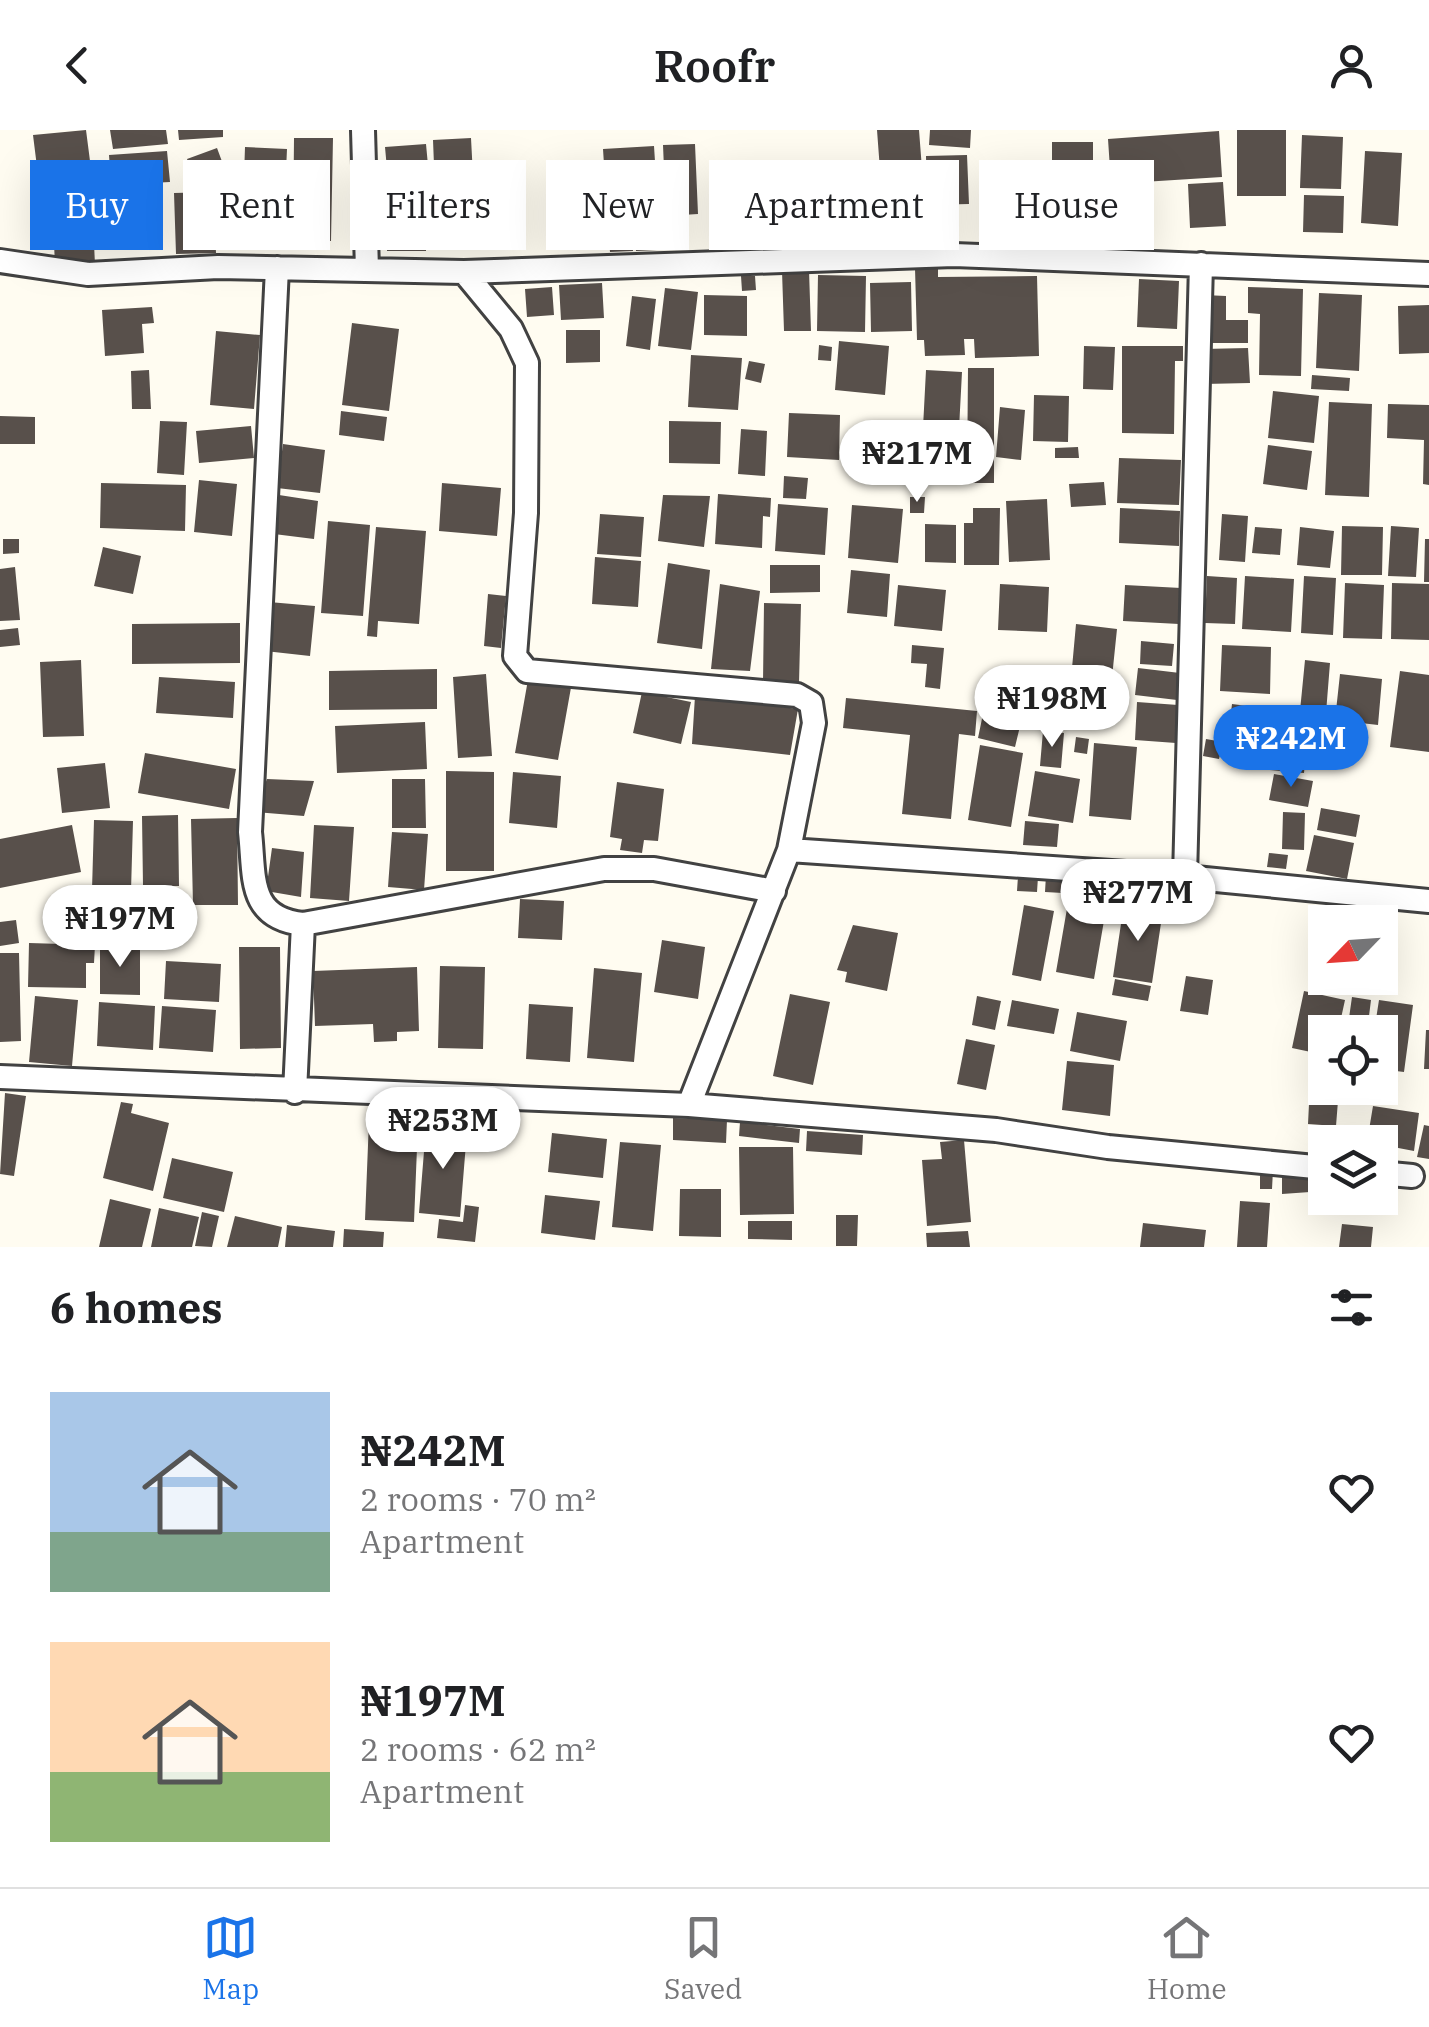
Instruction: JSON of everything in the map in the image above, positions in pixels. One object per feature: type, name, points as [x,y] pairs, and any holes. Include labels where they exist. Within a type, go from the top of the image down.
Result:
[{"type":"street","points":[[363,130],[367,270]]},
{"type":"street","points":[[0,262],[88,274],[277,268],[464,272],[954,255],[1429,274]]},
{"type":"street","points":[[1186,877],[1201,264]]},
{"type":"street","points":[[277,268],[250,832],[257,893],[265,910],[284,922],[303,924],[604,868],[654,870],[774,891]]},
{"type":"street","points":[[464,272],[511,329],[527,363],[526,513],[515,656],[527,671],[797,695],[811,703],[814,723],[790,850],[689,1105]]},
{"type":"street","points":[[790,850],[1186,877],[1429,901]]},
{"type":"street","points":[[295,1092],[303,924]]},
{"type":"street","points":[[0,1077],[295,1092],[689,1105],[996,1130],[1108,1147],[1308,1166]]},
{"type":"street","points":[[1398,1175],[1412,1176]]},
{"type":"building","points":[[86,130],[90,160],[36,160],[33,135]]},
{"type":"building","points":[[110,130],[166,130],[168,144],[113,149]]},
{"type":"building","points":[[178,130],[223,130],[223,137],[179,140]]},
{"type":"building","points":[[877,130],[919,130],[921,160],[879,160]]},
{"type":"building","points":[[930,130],[971,130],[970,148],[929,145]]},
{"type":"building","points":[[1237,130],[1286,130],[1286,196],[1237,196]]},
{"type":"building","points":[[1219,131],[1222,177],[1154,181],[1154,160],[1109,160],[1108,139]]},
{"type":"building","points":[[1302,135],[1343,137],[1341,189],[1300,188]]},
{"type":"building","points":[[294,138],[333,138],[331,241],[330,160],[294,160]]},
{"type":"building","points":[[471,138],[472,160],[434,160],[433,140]]},
{"type":"building","points":[[1052,142],[1093,142],[1093,160],[1052,160]]},
{"type":"building","points":[[426,144],[427,160],[386,160],[385,147]]},
{"type":"building","points":[[695,144],[698,214],[689,215],[689,160],[664,160],[663,145]]},
{"type":"building","points":[[654,146],[655,160],[604,160],[603,149]]},
{"type":"building","points":[[245,147],[287,149],[287,160],[245,160]]},
{"type":"building","points":[[217,148],[221,160],[187,160]]},
{"type":"building","points":[[167,151],[170,182],[163,182],[163,160],[109,160],[109,155]]},
{"type":"building","points":[[1365,151],[1402,153],[1398,226],[1361,223]]},
{"type":"building","points":[[967,155],[969,204],[959,204],[959,160],[926,160],[926,156]]},
{"type":"building","points":[[1223,182],[1226,226],[1190,228],[1188,184]]},
{"type":"building","points":[[174,193],[183,193],[183,250],[216,253],[176,254]]},
{"type":"building","points":[[1304,195],[1344,196],[1343,233],[1303,232]]},
{"type":"building","points":[[54,250],[94,250],[95,265],[55,266]]},
{"type":"building","points":[[938,267],[938,277],[1037,276],[1039,356],[975,358],[974,339],[964,339],[965,355],[925,356],[924,340],[917,340],[915,268]]},
{"type":"building","points":[[809,270],[811,331],[784,331],[782,271]]},
{"type":"building","points":[[818,275],[866,276],[865,332],[817,331]]},
{"type":"building","points":[[741,276],[755,276],[756,290],[742,291]]},
{"type":"building","points":[[1139,279],[1179,281],[1177,329],[1137,327]]},
{"type":"building","points":[[911,282],[912,331],[871,332],[870,283]]},
{"type":"building","points":[[602,283],[604,318],[561,320],[559,285]]},
{"type":"building","points":[[552,287],[554,315],[527,317],[525,289]]},
{"type":"building","points":[[1248,287],[1303,289],[1301,376],[1259,375],[1260,314],[1248,313]]},
{"type":"building","points":[[665,288],[698,292],[691,350],[658,346]]},
{"type":"building","points":[[1319,293],[1362,295],[1359,371],[1316,368]]},
{"type":"building","points":[[704,295],[747,296],[747,336],[704,335]]},
{"type":"building","points":[[1204,295],[1226,296],[1226,320],[1248,320],[1248,343],[1204,343]]},
{"type":"building","points":[[632,296],[656,299],[650,350],[626,346]]},
{"type":"building","points":[[1429,305],[1429,353],[1399,354],[1398,306]]},
{"type":"building","points":[[152,307],[154,323],[142,324],[144,353],[105,356],[102,310]]},
{"type":"building","points":[[352,323],[399,329],[389,411],[342,405]]},
{"type":"building","points":[[566,330],[600,330],[600,362],[566,363]]},
{"type":"building","points":[[216,331],[260,335],[254,409],[210,405]]},
{"type":"building","points":[[839,341],[889,346],[885,395],[835,390]]},
{"type":"building","points":[[819,345],[832,347],[831,361],[818,360]]},
{"type":"building","points":[[1084,346],[1115,347],[1113,390],[1083,389]]},
{"type":"building","points":[[1122,346],[1183,346],[1183,361],[1175,361],[1174,434],[1122,433]]},
{"type":"building","points":[[1248,348],[1250,383],[1204,384],[1203,349]]},
{"type":"building","points":[[691,355],[742,358],[738,410],[688,407]]},
{"type":"building","points":[[749,361],[765,364],[761,383],[745,379]]},
{"type":"building","points":[[968,368],[994,368],[994,483],[967,483]]},
{"type":"building","points":[[149,370],[151,409],[132,409],[131,371]]},
{"type":"building","points":[[926,370],[962,372],[957,467],[921,466]]},
{"type":"building","points":[[1312,375],[1350,378],[1349,391],[1311,389]]},
{"type":"building","points":[[1273,391],[1319,396],[1314,443],[1268,438]]},
{"type":"building","points":[[1034,395],[1069,396],[1068,442],[1033,441]]},
{"type":"building","points":[[1329,402],[1372,404],[1369,497],[1325,495]]},
{"type":"building","points":[[1388,404],[1429,405],[1429,485],[1423,484],[1424,440],[1387,438]]},
{"type":"building","points":[[1000,407],[1025,410],[1021,460],[996,457]]},
{"type":"building","points":[[341,411],[387,417],[384,441],[339,435]]},
{"type":"building","points":[[789,413],[840,415],[839,460],[787,457]]},
{"type":"building","points":[[0,416],[35,417],[35,444],[0,444]]},
{"type":"building","points":[[160,421],[187,422],[184,475],[157,473]]},
{"type":"building","points":[[669,421],[721,422],[720,464],[669,463]]},
{"type":"building","points":[[251,426],[254,458],[199,463],[196,431]]},
{"type":"building","points":[[741,429],[767,431],[765,476],[738,474]]},
{"type":"building","points":[[283,444],[325,450],[320,493],[277,488]]},
{"type":"building","points":[[1268,445],[1312,451],[1307,490],[1263,484]]},
{"type":"building","points":[[1078,447],[1079,458],[1055,458],[1055,448]]},
{"type":"building","points":[[1119,458],[1181,460],[1179,505],[1117,503]]},
{"type":"building","points":[[784,476],[808,478],[806,499],[783,498]]},
{"type":"building","points":[[199,480],[237,484],[232,536],[194,532]]},
{"type":"building","points":[[1104,482],[1106,505],[1071,507],[1069,484]]},
{"type":"building","points":[[101,483],[186,485],[185,531],[100,528]]},
{"type":"building","points":[[442,483],[501,488],[497,536],[439,531]]},
{"type":"building","points":[[718,494],[771,498],[770,517],[763,516],[762,548],[715,544]]},
{"type":"building","points":[[279,495],[318,501],[314,539],[274,534]]},
{"type":"building","points":[[663,495],[710,496],[704,547],[658,541]]},
{"type":"building","points":[[910,497],[925,497],[924,513],[910,513]]},
{"type":"building","points":[[1047,499],[1050,560],[1009,562],[1006,501]]},
{"type":"building","points":[[778,504],[828,508],[825,555],[775,551]]},
{"type":"building","points":[[852,505],[903,509],[898,563],[848,558]]},
{"type":"building","points":[[973,508],[1000,508],[999,565],[964,565],[964,523],[973,523]]},
{"type":"building","points":[[1120,508],[1180,511],[1179,546],[1119,543]]},
{"type":"building","points":[[600,514],[644,517],[641,557],[597,554]]},
{"type":"building","points":[[1222,514],[1248,516],[1245,562],[1219,560]]},
{"type":"building","points":[[328,521],[370,525],[363,616],[321,613]]},
{"type":"building","points":[[925,524],[956,525],[956,563],[925,562]]},
{"type":"building","points":[[1342,526],[1383,527],[1382,575],[1341,575]]},
{"type":"building","points":[[1391,526],[1419,528],[1416,577],[1388,576]]},
{"type":"building","points":[[376,527],[426,531],[419,624],[378,621],[377,637],[367,636]]},
{"type":"building","points":[[1255,527],[1282,529],[1280,555],[1252,553]]},
{"type":"building","points":[[1300,527],[1334,531],[1330,568],[1297,565]]},
{"type":"building","points":[[3,539],[19,539],[19,553],[3,554]]},
{"type":"building","points":[[1425,539],[1429,539],[1429,582],[1424,582]]},
{"type":"building","points":[[103,547],[141,556],[133,594],[94,586]]},
{"type":"building","points":[[595,557],[641,561],[638,607],[592,604]]},
{"type":"building","points":[[668,563],[710,570],[702,649],[657,643]]},
{"type":"building","points":[[770,565],[820,565],[820,592],[770,593]]},
{"type":"building","points":[[15,567],[20,620],[0,621],[0,569]]},
{"type":"building","points":[[851,570],[890,574],[887,617],[847,613]]},
{"type":"building","points":[[1207,576],[1237,578],[1235,624],[1205,623]]},
{"type":"building","points":[[1245,576],[1294,579],[1291,632],[1242,629]]},
{"type":"building","points":[[1304,576],[1336,578],[1333,635],[1301,633]]},
{"type":"building","points":[[1345,583],[1384,585],[1382,639],[1343,638]]},
{"type":"building","points":[[1392,583],[1429,584],[1429,640],[1391,639]]},
{"type":"building","points":[[720,584],[760,591],[750,671],[711,669]]},
{"type":"building","points":[[1000,584],[1049,587],[1047,632],[998,630]]},
{"type":"building","points":[[898,585],[946,590],[942,631],[894,626]]},
{"type":"building","points":[[1125,585],[1181,588],[1179,624],[1123,621]]},
{"type":"building","points":[[488,594],[506,596],[501,648],[484,646]]},
{"type":"building","points":[[269,602],[315,606],[310,656],[265,651]]},
{"type":"building","points":[[764,603],[801,604],[799,683],[763,682]]},
{"type":"building","points":[[240,623],[240,663],[132,664],[132,624]]},
{"type":"building","points":[[1076,624],[1117,629],[1108,716],[1068,712]]},
{"type":"building","points":[[18,628],[20,645],[0,647],[0,630]]},
{"type":"building","points":[[1141,641],[1174,644],[1172,666],[1140,664]]},
{"type":"building","points":[[912,645],[944,648],[940,689],[925,687],[927,664],[911,663]]},
{"type":"building","points":[[1222,645],[1271,647],[1270,694],[1220,691]]},
{"type":"building","points":[[81,660],[84,736],[43,737],[40,662]]},
{"type":"building","points":[[1305,660],[1330,663],[1326,713],[1300,711]]},
{"type":"building","points":[[1138,668],[1180,673],[1177,700],[1135,695]]},
{"type":"building","points":[[437,669],[437,709],[329,710],[329,671]]},
{"type":"building","points":[[1016,669],[1045,675],[1040,699],[1012,693]]},
{"type":"building","points":[[1400,671],[1429,675],[1429,752],[1390,747]]},
{"type":"building","points":[[486,674],[492,756],[458,758],[453,677]]},
{"type":"building","points":[[529,674],[572,682],[558,760],[515,753]]},
{"type":"building","points":[[1340,674],[1382,679],[1378,725],[1335,720]]},
{"type":"building","points":[[159,677],[235,682],[233,718],[156,713]]},
{"type":"building","points":[[642,692],[691,702],[681,744],[633,733]]},
{"type":"building","points":[[695,696],[798,709],[790,755],[692,744]]},
{"type":"building","points":[[846,698],[977,711],[975,736],[959,734],[951,819],[902,814],[910,735],[843,728]]},
{"type":"building","points":[[1137,702],[1178,705],[1176,743],[1135,740]]},
{"type":"building","points":[[1232,704],[1270,709],[1264,753],[1227,748]]},
{"type":"building","points":[[984,709],[1022,718],[1015,747],[978,738]]},
{"type":"building","points":[[1275,714],[1309,717],[1304,773],[1270,770]]},
{"type":"building","points":[[425,722],[427,769],[337,773],[335,726]]},
{"type":"building","points":[[1043,731],[1064,733],[1061,768],[1040,766]]},
{"type":"building","points":[[1076,737],[1089,739],[1087,754],[1074,752]]},
{"type":"building","points":[[1206,739],[1223,742],[1219,759],[1203,756]]},
{"type":"building","points":[[1094,743],[1137,747],[1131,820],[1089,816]]},
{"type":"building","points":[[980,745],[1023,753],[1011,827],[968,820]]},
{"type":"building","points":[[145,753],[236,769],[229,809],[138,793]]},
{"type":"building","points":[[105,763],[110,808],[62,813],[57,768]]},
{"type":"building","points":[[446,771],[494,772],[494,871],[446,871]]},
{"type":"building","points":[[1035,771],[1080,779],[1073,823],[1028,816]]},
{"type":"building","points":[[513,772],[561,776],[557,828],[509,823]]},
{"type":"building","points":[[1274,774],[1313,781],[1308,807],[1269,800]]},
{"type":"building","points":[[267,779],[314,781],[304,816],[255,812]]},
{"type":"building","points":[[392,779],[425,779],[426,828],[392,828]]},
{"type":"building","points":[[617,782],[664,789],[658,841],[644,840],[642,853],[620,850],[622,839],[610,837]]},
{"type":"building","points":[[1321,808],[1360,815],[1356,837],[1317,830]]},
{"type":"building","points":[[1283,812],[1305,813],[1304,850],[1282,849]]},
{"type":"building","points":[[178,815],[179,886],[143,886],[142,816]]},
{"type":"building","points":[[237,818],[238,905],[193,905],[191,819]]},
{"type":"building","points":[[94,820],[133,821],[131,891],[92,890]]},
{"type":"building","points":[[1025,821],[1059,824],[1057,847],[1023,845]]},
{"type":"building","points":[[72,825],[81,872],[0,888],[0,839]]},
{"type":"building","points":[[314,825],[354,827],[349,901],[310,898]]},
{"type":"building","points":[[392,832],[428,834],[424,890],[388,887]]},
{"type":"building","points":[[1314,835],[1354,843],[1347,879],[1306,871]]},
{"type":"building","points":[[272,848],[304,852],[301,897],[266,891]]},
{"type":"building","points":[[1269,853],[1288,855],[1286,869],[1267,867]]},
{"type":"building","points":[[1046,875],[1064,876],[1063,893],[1045,892]]},
{"type":"building","points":[[1018,876],[1038,877],[1037,892],[1017,891]]},
{"type":"building","points":[[1069,897],[1107,903],[1094,979],[1056,972]]},
{"type":"building","points":[[520,899],[564,901],[562,940],[518,938]]},
{"type":"building","points":[[1124,904],[1163,910],[1152,983],[1113,977]]},
{"type":"building","points":[[1024,905],[1054,911],[1041,981],[1012,975]]},
{"type":"building","points":[[77,910],[154,910],[154,940],[78,940]]},
{"type":"building","points":[[16,920],[19,943],[0,946],[0,922]]},
{"type":"building","points":[[853,925],[898,933],[887,991],[845,982],[847,972],[837,970]]},
{"type":"building","points":[[662,940],[705,947],[698,999],[654,992]]},
{"type":"building","points":[[29,943],[95,945],[94,963],[86,963],[86,988],[28,987]]},
{"type":"building","points":[[100,945],[140,945],[140,995],[100,994]]},
{"type":"building","points":[[239,947],[280,947],[281,1048],[240,1049]]},
{"type":"building","points":[[0,953],[19,953],[21,1041],[0,1042]]},
{"type":"building","points":[[166,961],[221,964],[219,1002],[164,999]]},
{"type":"building","points":[[440,966],[485,967],[483,1049],[438,1048]]},
{"type":"building","points":[[417,967],[419,1031],[397,1032],[397,1041],[374,1042],[373,1024],[315,1026],[313,971]]},
{"type":"building","points":[[594,968],[642,973],[634,1062],[587,1058]]},
{"type":"building","points":[[1186,976],[1213,980],[1208,1015],[1180,1011]]},
{"type":"building","points":[[1115,979],[1151,986],[1148,1001],[1112,995]]},
{"type":"building","points":[[1304,991],[1308,995],[1345,1000],[1342,1015],[1308,1015],[1308,1051],[1292,1048]]},
{"type":"building","points":[[790,994],[830,1002],[813,1085],[773,1076]]},
{"type":"building","points":[[35,996],[78,1000],[72,1066],[29,1062]]},
{"type":"building","points":[[977,996],[1001,1001],[995,1030],[972,1025]]},
{"type":"building","points":[[1352,997],[1371,1000],[1369,1015],[1349,1015]]},
{"type":"building","points":[[1012,1000],[1059,1009],[1054,1034],[1007,1026]]},
{"type":"building","points":[[1379,1000],[1413,1005],[1404,1072],[1398,1071],[1398,1015],[1377,1015]]},
{"type":"building","points":[[99,1002],[155,1006],[153,1050],[97,1046]]},
{"type":"building","points":[[529,1004],[573,1007],[570,1062],[526,1059]]},
{"type":"building","points":[[162,1006],[216,1010],[213,1052],[159,1048]]},
{"type":"building","points":[[1077,1012],[1127,1021],[1120,1061],[1070,1051]]},
{"type":"building","points":[[1429,1030],[1429,1069],[1424,1069]]},
{"type":"building","points":[[966,1039],[995,1045],[986,1090],[957,1084]]},
{"type":"building","points":[[1067,1061],[1114,1065],[1110,1116],[1062,1110]]},
{"type":"building","points":[[5,1093],[26,1096],[14,1176],[0,1174]]},
{"type":"building","points":[[121,1102],[133,1104],[131,1113],[169,1123],[153,1191],[103,1178]]},
{"type":"building","points":[[1309,1105],[1338,1105],[1336,1125],[1308,1124]]},
{"type":"building","points":[[1373,1106],[1419,1113],[1414,1151],[1398,1148],[1398,1125],[1370,1125]]},
{"type":"building","points":[[673,1118],[727,1120],[726,1143],[673,1140]]},
{"type":"building","points":[[369,1120],[418,1123],[414,1222],[365,1220]]},
{"type":"building","points":[[740,1122],[800,1129],[799,1143],[739,1136]]},
{"type":"building","points":[[1424,1125],[1429,1126],[1429,1159],[1417,1157]]},
{"type":"building","points":[[426,1127],[467,1131],[460,1217],[419,1213]]},
{"type":"building","points":[[807,1131],[863,1135],[862,1155],[806,1151]]},
{"type":"building","points":[[552,1133],[607,1139],[603,1178],[548,1172]]},
{"type":"building","points":[[964,1140],[971,1222],[927,1226],[922,1160],[942,1159],[940,1142]]},
{"type":"building","points":[[620,1142],[661,1145],[653,1231],[612,1227]]},
{"type":"building","points":[[739,1147],[793,1147],[794,1214],[740,1215]]},
{"type":"building","points":[[172,1158],[233,1172],[224,1212],[163,1198]]},
{"type":"building","points":[[1260,1170],[1273,1170],[1272,1189],[1260,1189]]},
{"type":"building","points":[[1308,1173],[1308,1192],[1282,1194],[1282,1175]]},
{"type":"building","points":[[680,1189],[721,1189],[721,1237],[679,1236]]},
{"type":"building","points":[[545,1195],[600,1201],[595,1240],[541,1233]]},
{"type":"building","points":[[110,1199],[151,1209],[142,1247],[99,1247]]},
{"type":"building","points":[[1240,1201],[1270,1203],[1267,1247],[1237,1247]]},
{"type":"building","points":[[465,1205],[479,1207],[475,1242],[437,1238],[439,1219],[463,1222]]},
{"type":"building","points":[[159,1208],[199,1217],[192,1247],[151,1247]]},
{"type":"building","points":[[202,1212],[219,1216],[212,1247],[195,1246]]},
{"type":"building","points":[[836,1215],[858,1215],[857,1246],[836,1246]]},
{"type":"building","points":[[235,1216],[282,1227],[278,1247],[227,1247]]},
{"type":"building","points":[[748,1221],[792,1221],[792,1240],[748,1239]]},
{"type":"building","points":[[1143,1223],[1206,1230],[1204,1247],[1140,1247]]},
{"type":"building","points":[[1342,1224],[1373,1227],[1371,1247],[1339,1247]]},
{"type":"building","points":[[287,1225],[335,1231],[333,1247],[285,1247]]},
{"type":"building","points":[[344,1229],[384,1232],[383,1247],[343,1247]]},
{"type":"building","points":[[968,1231],[970,1247],[927,1247],[926,1233]]}]
